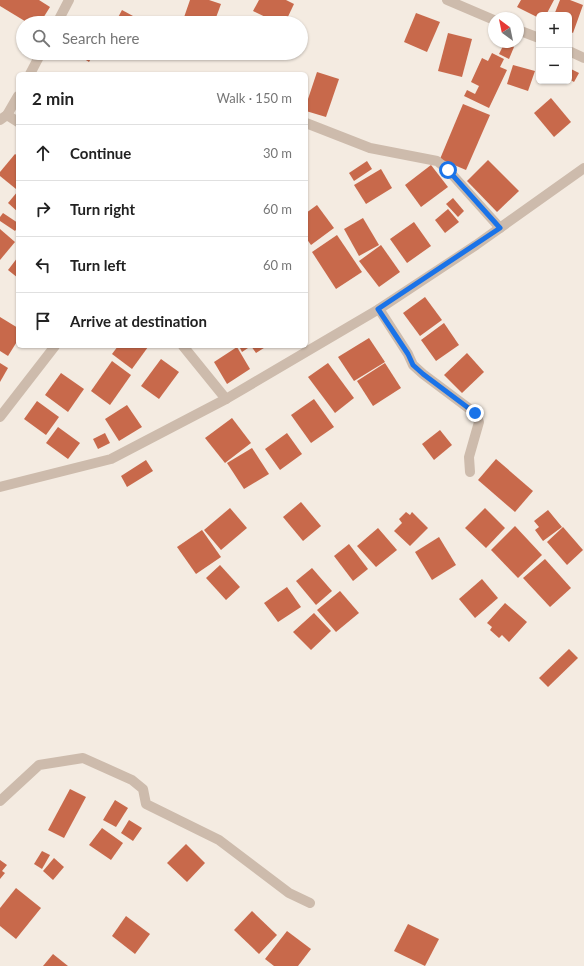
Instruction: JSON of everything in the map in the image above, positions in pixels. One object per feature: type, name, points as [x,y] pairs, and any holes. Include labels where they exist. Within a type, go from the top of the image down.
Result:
[{"type":"street","points":[[61,16],[69,0]]},
{"type":"street","points":[[447,0],[488,17]]},
{"type":"street","points":[[524,32],[536,37]]},
{"type":"street","points":[[572,52],[584,58]]},
{"type":"street","points":[[31,72],[37,60]]},
{"type":"street","points":[[16,99],[4,118],[16,121]]},
{"type":"street","points":[[308,124],[370,148],[437,161],[448,170],[500,228]]},
{"type":"street","points":[[0,488],[110,459],[226,399],[378,309],[500,228],[584,168]]},
{"type":"street","points":[[378,309],[408,354],[413,365],[475,413],[479,422],[469,456],[470,472]]},
{"type":"street","points":[[0,417],[53,348]]},
{"type":"street","points":[[185,348],[226,399]]},
{"type":"street","points":[[0,801],[39,765],[83,758],[132,780],[143,789],[146,804],[220,840],[289,893],[310,903]]},
{"type":"building","points":[[0,0],[39,0],[50,7],[44,16],[16,16],[0,6]]},
{"type":"building","points":[[190,0],[209,0],[221,4],[217,16],[184,16]]},
{"type":"building","points":[[259,0],[286,0],[294,4],[288,16],[263,16],[253,11]]},
{"type":"building","points":[[521,0],[554,0],[548,12],[536,12],[536,16],[517,7]]},
{"type":"building","points":[[560,0],[570,0],[583,5],[573,33],[572,12],[555,12]]},
{"type":"building","points":[[122,10],[133,16],[119,16]]},
{"type":"building","points":[[416,13],[440,22],[427,52],[404,42]]},
{"type":"building","points":[[448,33],[472,39],[462,77],[438,71]]},
{"type":"building","points":[[502,48],[514,48],[509,59],[499,54]]},
{"type":"building","points":[[492,53],[504,59],[500,67],[507,70],[489,108],[464,96],[467,90],[475,94],[479,86],[471,82],[482,58],[488,61]]},
{"type":"building","points":[[513,65],[535,71],[528,91],[507,84]]},
{"type":"building","points":[[572,70],[579,73],[574,82],[572,81]]},
{"type":"building","points":[[317,72],[339,79],[326,117],[308,112],[308,99]]},
{"type":"building","points":[[551,98],[571,122],[554,137],[534,113]]},
{"type":"building","points":[[463,104],[490,115],[466,170],[440,159]]},
{"type":"building","points":[[16,155],[16,189],[0,176],[0,172]]},
{"type":"building","points":[[488,160],[519,191],[497,212],[467,181]]},
{"type":"building","points":[[367,161],[372,169],[354,181],[349,173]]},
{"type":"building","points":[[431,165],[448,187],[421,207],[405,185]]},
{"type":"building","points":[[381,169],[392,188],[366,204],[354,185]]},
{"type":"building","points":[[16,193],[16,210],[8,203]]},
{"type":"building","points":[[453,198],[464,211],[458,217],[446,204]]},
{"type":"building","points":[[317,205],[334,228],[311,245],[308,241],[308,212]]},
{"type":"building","points":[[448,209],[459,222],[445,233],[435,220]]},
{"type":"building","points":[[3,213],[16,222],[15,231],[0,221],[0,217]]},
{"type":"building","points":[[363,218],[379,245],[359,256],[344,229]]},
{"type":"building","points":[[414,222],[431,246],[407,263],[390,239]]},
{"type":"building","points":[[0,229],[15,242],[0,260]]},
{"type":"building","points":[[337,235],[362,272],[336,289],[312,252]]},
{"type":"building","points":[[381,245],[400,272],[379,287],[359,261]]},
{"type":"building","points":[[16,260],[16,276],[8,270]]},
{"type":"building","points":[[425,297],[442,320],[420,336],[403,313]]},
{"type":"building","points":[[0,317],[16,327],[16,343],[8,356],[0,351]]},
{"type":"building","points":[[444,323],[459,345],[436,361],[421,340]]},
{"type":"building","points":[[369,338],[385,362],[354,381],[338,357]]},
{"type":"building","points":[[116,348],[147,348],[132,369],[112,354]]},
{"type":"building","points":[[238,348],[250,369],[227,384],[214,362]]},
{"type":"building","points":[[240,348],[248,348],[242,352]]},
{"type":"building","points":[[252,348],[264,348],[256,353]]},
{"type":"building","points":[[467,353],[484,372],[462,393],[444,375]]},
{"type":"building","points":[[161,359],[179,372],[159,399],[141,386]]},
{"type":"building","points":[[112,361],[131,375],[110,405],[91,391]]},
{"type":"building","points":[[0,363],[8,368],[0,382]]},
{"type":"building","points":[[328,363],[354,398],[335,413],[308,377]]},
{"type":"building","points":[[385,363],[401,388],[373,406],[357,381]]},
{"type":"building","points":[[61,373],[84,389],[68,412],[45,395]]},
{"type":"building","points":[[314,399],[334,427],[311,443],[291,415]]},
{"type":"building","points":[[37,401],[59,417],[46,435],[24,419]]},
{"type":"building","points":[[127,405],[142,427],[119,441],[105,419]]},
{"type":"building","points":[[232,418],[251,443],[225,463],[205,438]]},
{"type":"building","points":[[58,427],[80,443],[68,459],[46,443]]},
{"type":"building","points":[[440,430],[452,445],[434,460],[422,444]]},
{"type":"building","points":[[105,433],[110,443],[98,449],[93,439]]},
{"type":"building","points":[[287,433],[302,454],[280,470],[265,449]]},
{"type":"building","points":[[252,448],[269,474],[244,489],[227,463]]},
{"type":"building","points":[[496,459],[533,491],[515,512],[478,480]]},
{"type":"building","points":[[146,460],[153,471],[127,487],[121,476]]},
{"type":"building","points":[[301,502],[321,526],[303,541],[283,517]]},
{"type":"building","points":[[230,508],[247,528],[221,550],[204,530]]},
{"type":"building","points":[[485,508],[505,528],[486,548],[465,528]]},
{"type":"building","points":[[548,510],[562,527],[543,541],[535,530],[539,527],[534,521]]},
{"type":"building","points":[[406,512],[410,515],[412,512],[428,528],[410,546],[394,531],[402,523],[399,519]]},
{"type":"building","points":[[515,526],[542,555],[518,578],[491,550]]},
{"type":"building","points":[[563,527],[583,550],[567,565],[547,542]]},
{"type":"building","points":[[378,528],[397,550],[376,567],[357,546]]},
{"type":"building","points":[[202,530],[221,557],[196,574],[177,547]]},
{"type":"building","points":[[439,537],[456,565],[432,580],[415,552]]},
{"type":"building","points":[[349,544],[368,569],[353,581],[334,556]]},
{"type":"building","points":[[545,559],[571,588],[550,607],[523,578]]},
{"type":"building","points":[[220,565],[240,587],[226,600],[206,578]]},
{"type":"building","points":[[312,568],[332,591],[316,605],[296,581]]},
{"type":"building","points":[[482,579],[498,598],[475,618],[459,599]]},
{"type":"building","points":[[287,587],[301,607],[278,622],[264,603]]},
{"type":"building","points":[[340,591],[359,613],[336,632],[317,610]]},
{"type":"building","points":[[505,603],[527,622],[509,642],[502,635],[499,638],[490,630],[492,627],[487,623]]},
{"type":"building","points":[[314,613],[331,631],[311,650],[293,632]]},
{"type":"building","points":[[569,649],[578,658],[548,687],[539,678]]},
{"type":"building","points":[[70,789],[86,797],[64,838],[48,830]]},
{"type":"building","points":[[115,800],[128,808],[116,827],[103,820]]},
{"type":"building","points":[[129,820],[142,828],[133,841],[121,833]]},
{"type":"building","points":[[102,828],[123,843],[111,860],[89,845]]},
{"type":"building","points":[[186,844],[205,863],[187,882],[167,863]]},
{"type":"building","points":[[42,851],[50,855],[42,869],[34,864]]},
{"type":"building","points":[[54,858],[64,867],[53,880],[43,871]]},
{"type":"building","points":[[0,860],[7,865],[2,871],[5,873],[0,879]]},
{"type":"building","points":[[16,888],[41,908],[16,939],[0,926],[0,908]]},
{"type":"building","points":[[252,911],[277,935],[259,954],[234,930]]},
{"type":"building","points":[[126,916],[150,934],[135,954],[112,936]]},
{"type":"building","points":[[408,924],[439,939],[425,966],[394,951]]},
{"type":"building","points":[[287,931],[311,949],[298,966],[274,966],[265,959]]},
{"type":"building","points":[[53,954],[68,966],[43,966]]},
{"type":"route","points":[[448,170],[500,228],[378,309],[408,354],[413,365],[475,413]]}]
